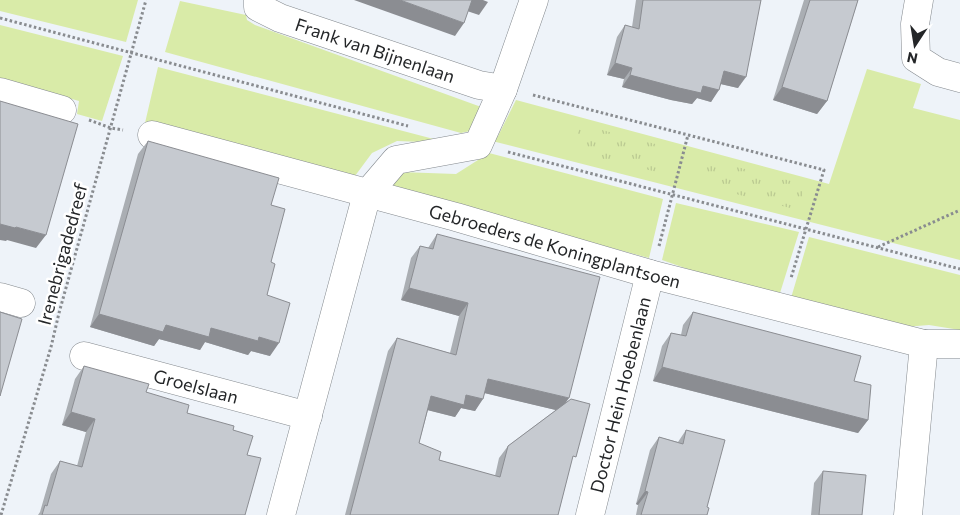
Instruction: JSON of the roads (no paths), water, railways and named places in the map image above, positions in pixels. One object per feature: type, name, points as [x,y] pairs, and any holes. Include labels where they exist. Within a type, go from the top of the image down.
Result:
[{"type":"street","name":"Frank van Bijnenlaan","points":[[258,0],[258,7],[280,18],[479,85],[502,89]]},
{"type":"street","points":[[281,515],[367,194],[396,160],[478,145],[502,89],[534,0]]},
{"type":"street","points":[[919,0],[915,24],[916,58],[938,72],[960,78]]},
{"type":"street","points":[[0,92],[62,110]]},
{"type":"street","name":"Gebroeders de Koningplantsoen","points":[[152,135],[650,274],[924,344],[960,344]]},
{"type":"street","name":"Doctor Hein Hoebenlaan","points":[[590,515],[650,274]]},
{"type":"street","points":[[908,515],[924,344]]},
{"type":"street","name":"Groelslaan","points":[[84,356],[308,416]]}]
